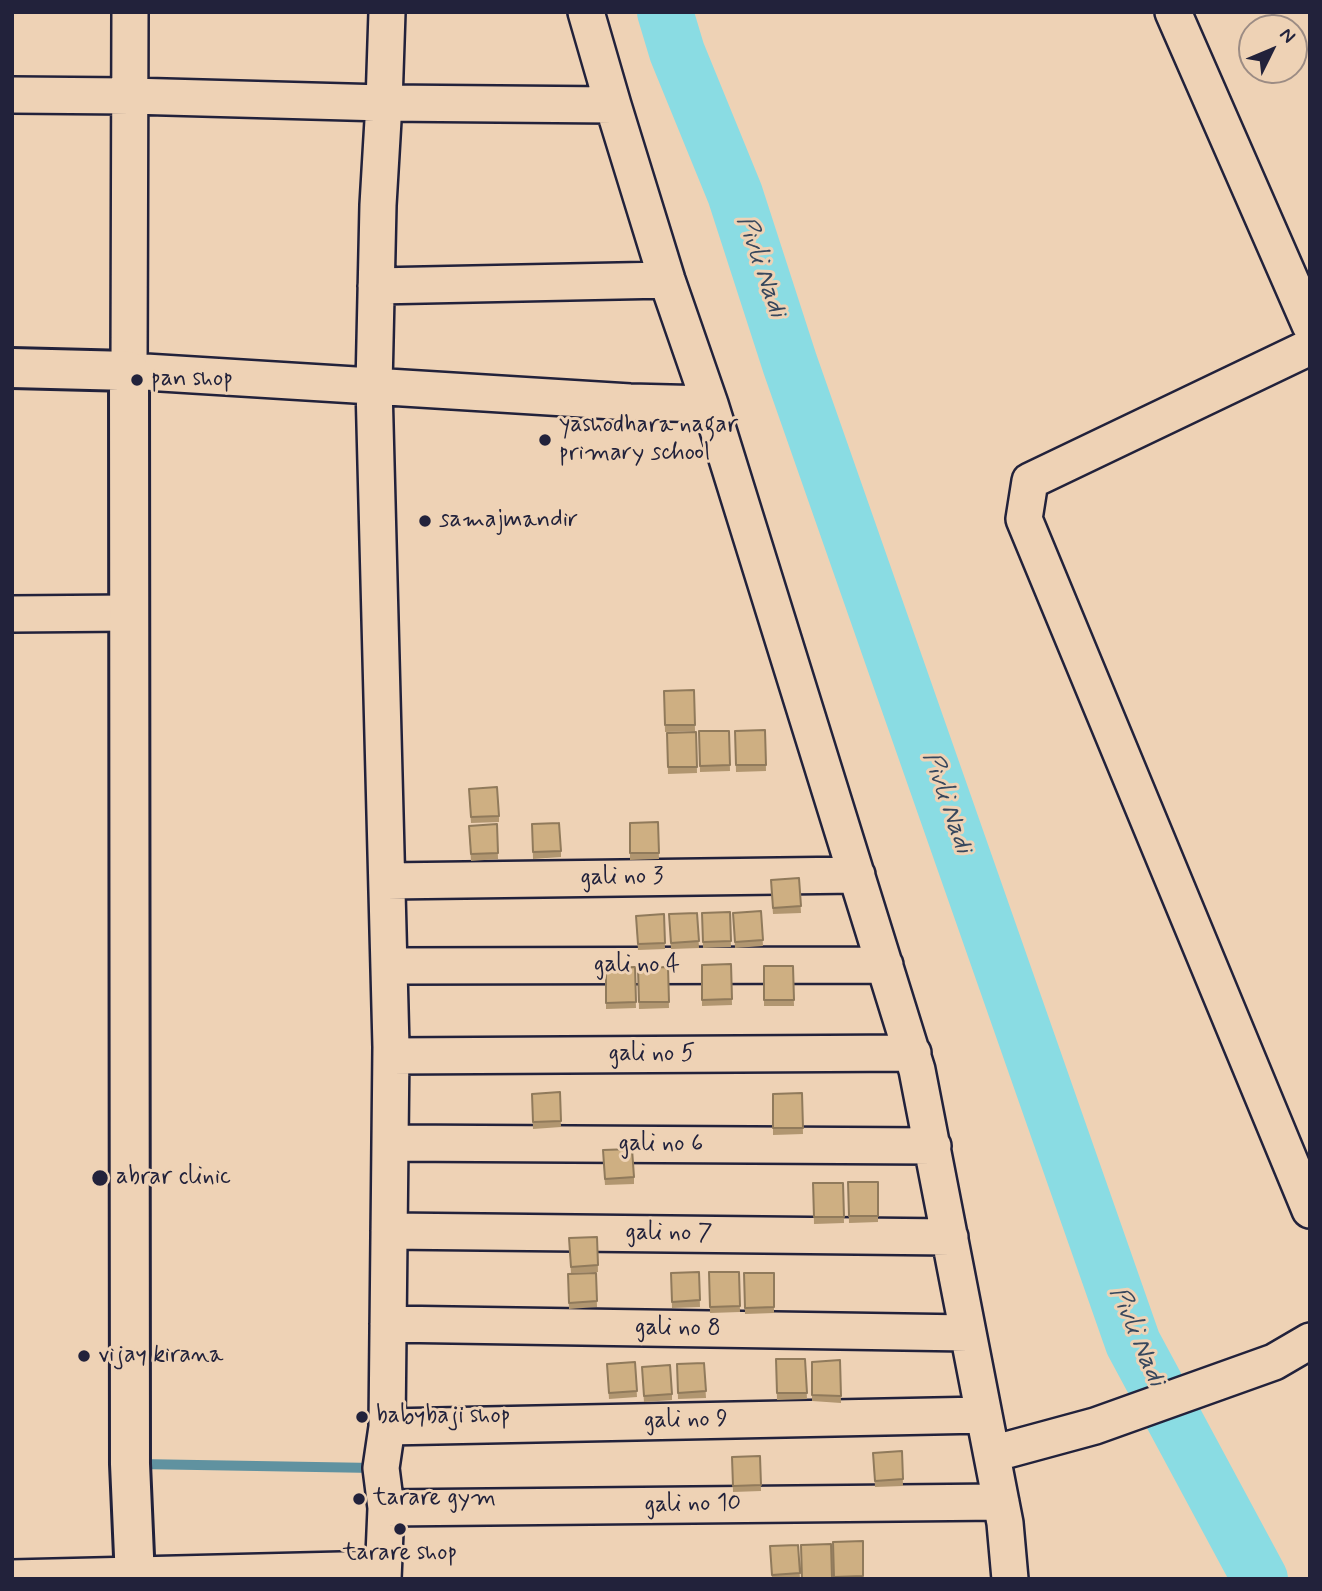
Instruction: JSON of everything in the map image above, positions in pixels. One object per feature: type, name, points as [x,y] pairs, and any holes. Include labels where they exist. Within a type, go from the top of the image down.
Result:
[{"type":"street","points":[[130,12],[130,1464],[135,1577]]},
{"type":"street","points":[[12,1578],[383,1574],[386,1508],[381,1468],[387,1427],[391,1056],[374,386],[378,205],[387,12]]},
{"type":"street","points":[[586,12],[612,105],[667,280],[710,404],[918,1070],[1005,1523],[1010,1579]]},
{"type":"street","points":[[1173,12],[1310,325]]},
{"type":"street","points":[[12,95],[612,105]]},
{"type":"street","points":[[376,286],[667,280]]},
{"type":"street","points":[[1310,347],[1030,481],[1024,519],[1310,1210]]},
{"type":"street","points":[[12,368],[129,371],[629,402],[710,404]]},
{"type":"street","points":[[12,614],[129,613]]},
{"type":"street","name":"gali no 3","points":[[387,881],[857,875]]},
{"type":"street","name":"gali no 4","points":[[389,966],[885,965]]},
{"type":"street","name":"gali no 5","points":[[391,1056],[913,1054]]},
{"type":"street","name":"gali no 6","points":[[390,1143],[933,1146]]},
{"type":"street","name":"gali no 7","points":[[389,1231],[950,1237]]},
{"type":"street","name":"gali no 8","points":[[388,1324],[968,1333]]},
{"type":"street","points":[[992,1454],[1095,1426],[1275,1362],[1310,1340]]},
{"type":"street","name":"gali no 9","points":[[387,1427],[984,1415]]},
{"type":"street","name":"gali no 10","points":[[386,1508],[1001,1502]]},
{"type":"building","points":[[694,690],[695,725],[665,725],[664,691]]},
{"type":"building","points":[[765,730],[766,765],[736,765],[735,731]]},
{"type":"building","points":[[699,731],[729,731],[730,765],[700,766]]},
{"type":"building","points":[[696,732],[697,767],[668,767],[667,733]]},
{"type":"building","points":[[497,787],[499,816],[471,817],[469,789]]},
{"type":"building","points":[[658,822],[659,853],[630,853],[630,823]]},
{"type":"building","points":[[559,823],[561,851],[533,852],[532,824]]},
{"type":"building","points":[[497,824],[498,853],[471,854],[469,826]]},
{"type":"building","points":[[799,878],[801,906],[773,908],[771,880]]},
{"type":"building","points":[[761,911],[763,940],[735,942],[733,913]]},
{"type":"building","points":[[730,912],[731,941],[703,942],[702,913]]},
{"type":"building","points":[[697,913],[699,941],[671,943],[669,914]]},
{"type":"building","points":[[664,914],[665,943],[638,944],[636,916]]},
{"type":"building","points":[[731,964],[732,999],[702,1000],[702,965]]},
{"type":"building","points":[[764,966],[793,966],[794,1000],[764,1000]]},
{"type":"building","points":[[635,967],[636,1002],[606,1003],[606,968]]},
{"type":"building","points":[[668,967],[669,1002],[639,1002],[638,968]]},
{"type":"building","points":[[560,1092],[561,1121],[533,1122],[532,1094]]},
{"type":"building","points":[[802,1093],[803,1128],[773,1128],[773,1094]]},
{"type":"building","points":[[632,1149],[634,1177],[605,1179],[603,1150]]},
{"type":"building","points":[[848,1182],[878,1182],[878,1216],[849,1216]]},
{"type":"building","points":[[813,1183],[843,1183],[844,1217],[814,1217]]},
{"type":"building","points":[[597,1237],[598,1265],[571,1267],[569,1238]]},
{"type":"building","points":[[699,1272],[700,1300],[672,1302],[671,1273]]},
{"type":"building","points":[[709,1272],[739,1272],[740,1306],[710,1307]]},
{"type":"building","points":[[596,1273],[597,1301],[569,1303],[568,1274]]},
{"type":"building","points":[[744,1273],[774,1273],[774,1307],[745,1308]]},
{"type":"building","points":[[776,1359],[805,1359],[807,1393],[777,1393]]},
{"type":"building","points":[[840,1360],[841,1396],[812,1395],[812,1362]]},
{"type":"building","points":[[635,1362],[637,1391],[609,1393],[607,1364]]},
{"type":"building","points":[[704,1363],[706,1391],[678,1393],[677,1364]]},
{"type":"building","points":[[670,1365],[672,1394],[644,1396],[642,1367]]},
{"type":"building","points":[[902,1451],[903,1479],[875,1481],[873,1453]]},
{"type":"building","points":[[760,1456],[761,1485],[733,1486],[732,1457]]},
{"type":"building","points":[[863,1541],[863,1576],[834,1577],[833,1542]]},
{"type":"building","points":[[831,1544],[832,1578],[802,1579],[801,1545]]},
{"type":"building","points":[[798,1545],[800,1573],[772,1575],[770,1546]]},
{"type":"waterway","name":"Pivli Nadi","points":[[665,12],[677,52],[735,194],[790,364],[1133,1343],[1260,1579]]},
{"type":"waterway","points":[[138,1464],[375,1468]]},
{"type":"place","name":"pan shop","points":[[137,380]]},
{"type":"place","name":"yashodhara nagar primary school","points":[[545,440]]},
{"type":"place","name":"samajmandir","points":[[425,521]]},
{"type":"place","name":"abrar clinic","points":[[100,1178]]},
{"type":"place","name":"vijay kirana","points":[[84,1356]]},
{"type":"place","name":"babybaji shop","points":[[362,1417]]},
{"type":"place","name":"tarare gym","points":[[359,1499]]},
{"type":"place","name":"tarare shop","points":[[400,1529]]}]
